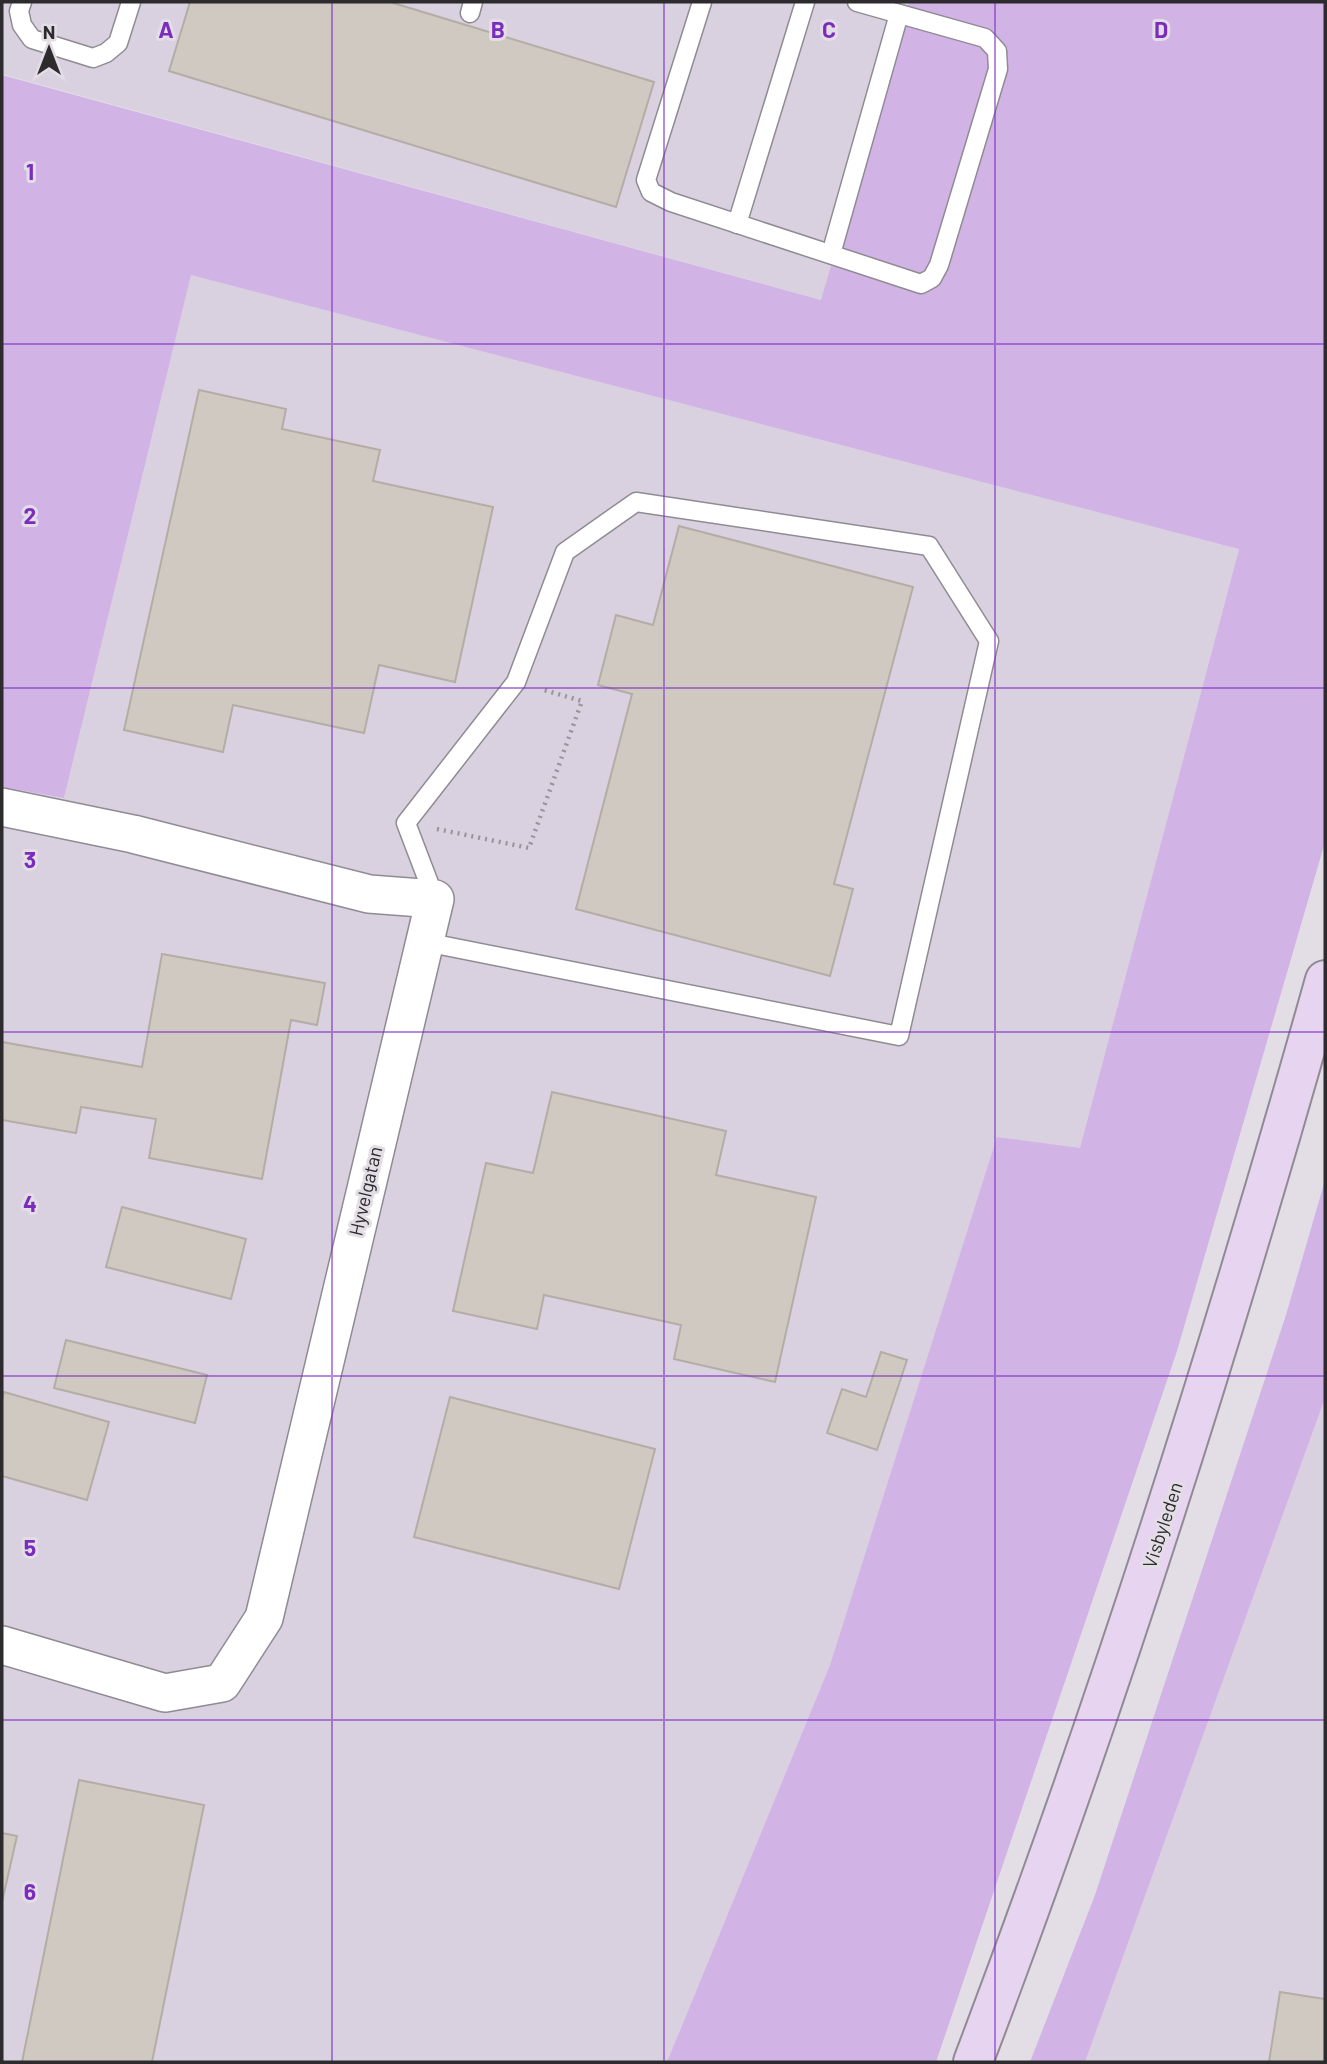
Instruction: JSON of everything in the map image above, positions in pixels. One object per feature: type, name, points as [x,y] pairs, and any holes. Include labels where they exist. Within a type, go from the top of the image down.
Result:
[{"type":"main road","name":"Visbyleden","points":[[973,2062],[1023,1931],[1118,1660],[1261,1206],[1325,980]]},
{"type":"street","points":[[2,807],[132,834],[369,894],[435,899]]},
{"type":"street","name":"Hyvelgatan","points":[[2,1645],[165,1693],[222,1684],[264,1618],[435,899]]},
{"type":"lane","points":[[22,2],[19,11],[22,25],[32,39],[93,58],[106,53],[118,43],[131,2]]},
{"type":"lane","points":[[702,2],[646,180],[651,192],[671,202],[920,284],[932,278],[939,265],[998,69],[998,51],[985,38],[857,2]]},
{"type":"lane","points":[[737,224],[805,2]]},
{"type":"lane","points":[[831,254],[899,13]]},
{"type":"lane","points":[[425,942],[899,1036],[989,641],[929,546],[636,502],[565,552],[516,682],[406,823],[435,899]]},
{"type":"path","points":[[406,823],[529,848],[582,701],[516,682]]},
{"type":"shaded area","points":[[2,2],[909,2],[822,300],[2,74]]},
{"type":"shaded area","points":[[909,2],[1325,2],[1325,842],[1177,1351],[936,2062],[667,2062],[830,1665],[997,1137],[1080,1148],[1239,549],[191,275],[64,798],[2,787],[2,75],[821,300]]},
{"type":"shaded area","points":[[191,275],[1239,548],[1080,1149],[998,1137],[830,1665],[667,2062],[2,2062],[2,787],[64,798]]},
{"type":"shaded area","points":[[1325,1180],[1325,1398],[1085,2062],[1030,2062],[1095,1895],[1286,1315]]},
{"type":"shaded area","points":[[1325,1398],[1325,2062],[1085,2062]]},
{"type":"building","points":[[190,2],[390,2],[654,82],[616,207],[169,71]]},
{"type":"building","points":[[199,390],[286,409],[282,429],[380,450],[373,481],[493,507],[455,682],[379,665],[364,733],[233,705],[223,752],[124,730]]},
{"type":"building","points":[[679,526],[913,587],[834,884],[853,889],[830,976],[576,909],[632,694],[598,685],[616,615],[653,625]]},
{"type":"building","points":[[162,954],[325,983],[317,1025],[291,1020],[262,1179],[149,1158],[156,1119],[81,1107],[76,1133],[2,1120],[2,1042],[142,1067]]},
{"type":"building","points":[[552,1092],[726,1131],[716,1175],[816,1197],[775,1382],[674,1359],[681,1325],[544,1295],[537,1329],[453,1311],[486,1163],[533,1173]]},
{"type":"building","points":[[122,1207],[246,1239],[231,1299],[106,1267]]},
{"type":"building","points":[[66,1340],[207,1375],[195,1423],[54,1388]]},
{"type":"building","points":[[881,1352],[907,1360],[877,1450],[827,1433],[842,1389],[866,1397]]},
{"type":"building","points":[[4,1392],[109,1422],[87,1500],[2,1476]]},
{"type":"building","points":[[450,1397],[655,1449],[619,1589],[414,1537]]},
{"type":"building","points":[[79,1780],[204,1805],[152,2062],[22,2062]]},
{"type":"building","points":[[2,1833],[17,1836],[2,1902]]},
{"type":"building","points":[[1280,1992],[1325,1999],[1325,2062],[1269,2062]]}]
